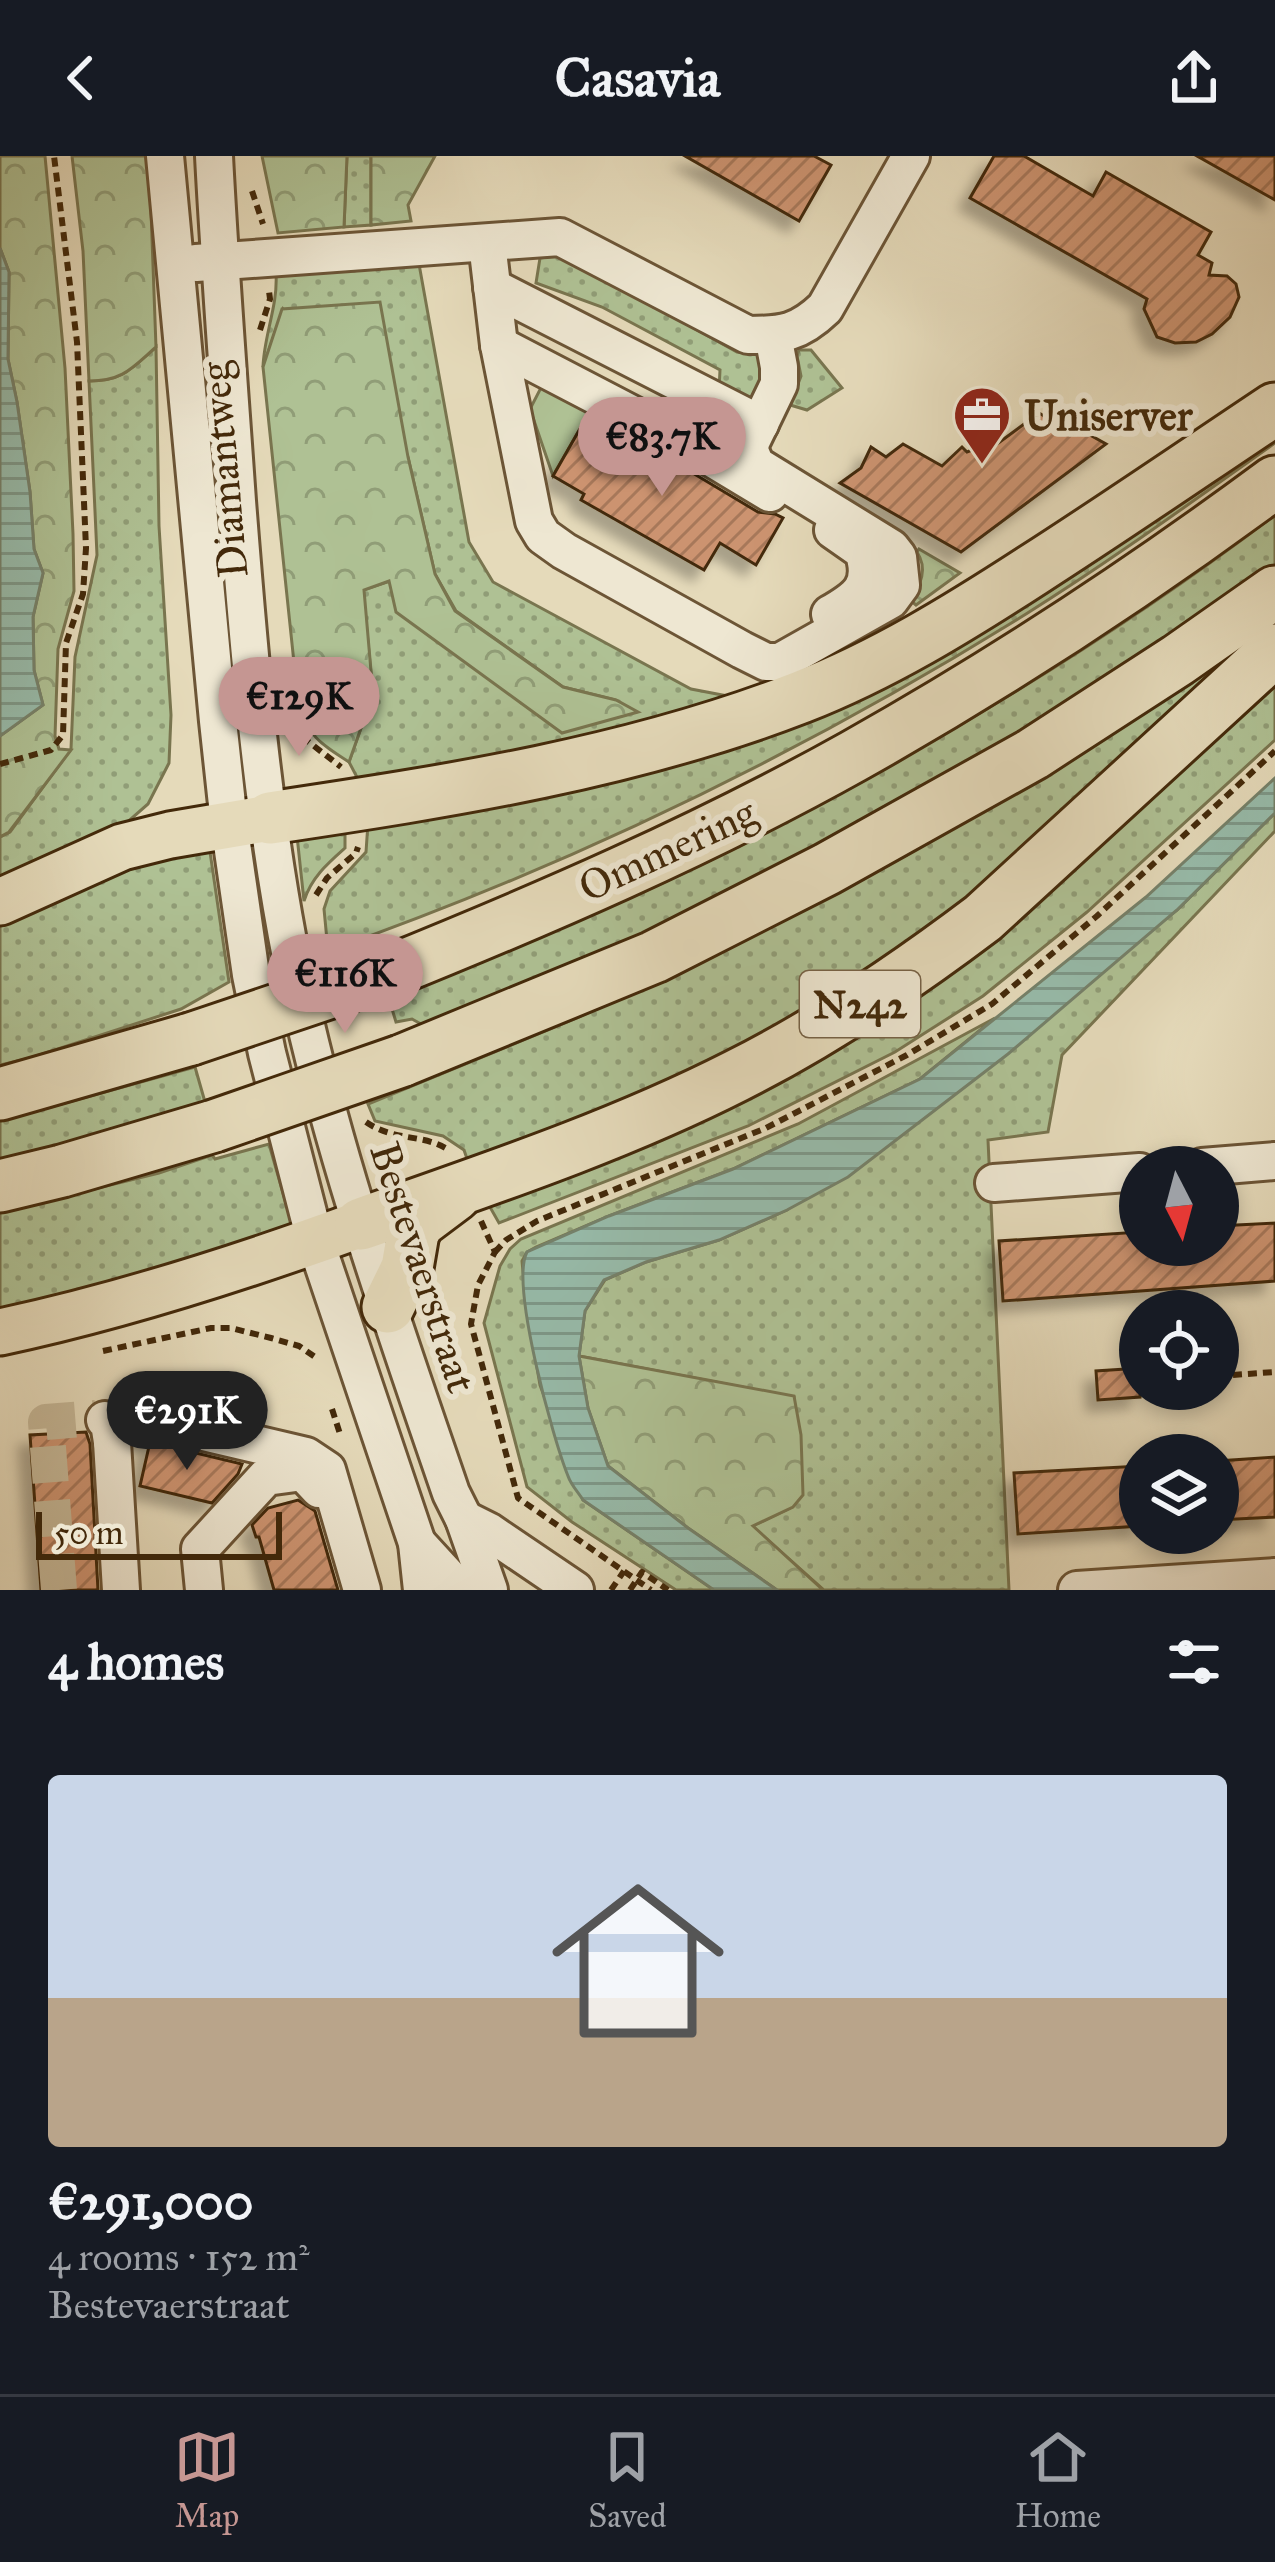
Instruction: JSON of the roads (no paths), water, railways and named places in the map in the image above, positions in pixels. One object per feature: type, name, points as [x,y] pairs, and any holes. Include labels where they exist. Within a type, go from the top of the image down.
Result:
[{"type":"highway","points":[[249,820],[584,762],[676,739],[803,696],[940,628],[1275,409]]},
{"type":"highway","name":"Ommering","points":[[0,1094],[191,1040],[380,974],[630,870],[853,756],[1059,633],[1275,482]]},
{"type":"highway","name":"Ommering","points":[[0,1186],[214,1126],[401,1061],[654,957],[885,838],[1033,754],[1275,592]]},
{"type":"highway","name":"N242","points":[[338,1232],[672,1107],[825,1028],[983,918],[1275,650]]},
{"type":"highway","name":"N242","points":[[388,1307],[407,1268],[419,1222],[466,1186]]},
{"type":"main road","points":[[0,902],[122,848],[249,820]]},
{"type":"main road","name":"N242","points":[[0,1332],[76,1316],[338,1232]]},
{"type":"street","name":"Diamantweg","points":[[164,156],[173,265],[249,820],[293,964]]},
{"type":"street","name":"Diamantweg","points":[[214,156],[245,610],[251,975]]},
{"type":"street","points":[[173,265],[560,237],[748,335],[772,335],[808,324],[824,308],[911,156]]},
{"type":"street","points":[[487,243],[500,345],[534,521],[543,536],[742,650],[766,662],[780,662],[890,601],[901,584],[898,557],[891,548],[756,465],[750,451],[779,384],[772,335]]},
{"type":"street","points":[[492,286],[760,424]]},
{"type":"street","points":[[500,345],[687,443],[863,551],[868,574],[865,586],[848,603],[795,634],[742,650]]},
{"type":"street","name":"Bestevaerstraat","points":[[293,964],[330,1124],[338,1232],[388,1307],[490,1590]]},
{"type":"street","name":"Bestevaerstraat","points":[[251,975],[268,1053],[338,1232],[417,1543],[422,1590]]},
{"type":"street","points":[[1239,1164],[1275,1161]]},
{"type":"street","points":[[994,1183],[1119,1174]]},
{"type":"street","points":[[122,1590],[104,1430],[127,1414],[306,1456],[327,1470],[362,1590]]},
{"type":"street","points":[[204,1590],[200,1550],[266,1477],[303,1472],[322,1492],[349,1590]]},
{"type":"street","points":[[464,1519],[575,1590]]},
{"type":"street","name":"Bestevaerstraat","points":[[417,1543],[455,1590]]},
{"type":"street","points":[[1077,1590],[1275,1577]]},
{"type":"tunnel","points":[[59,1590],[46,1422],[96,1418]]},
{"type":"place","name":"Uniserver","points":[[982,466]]}]
